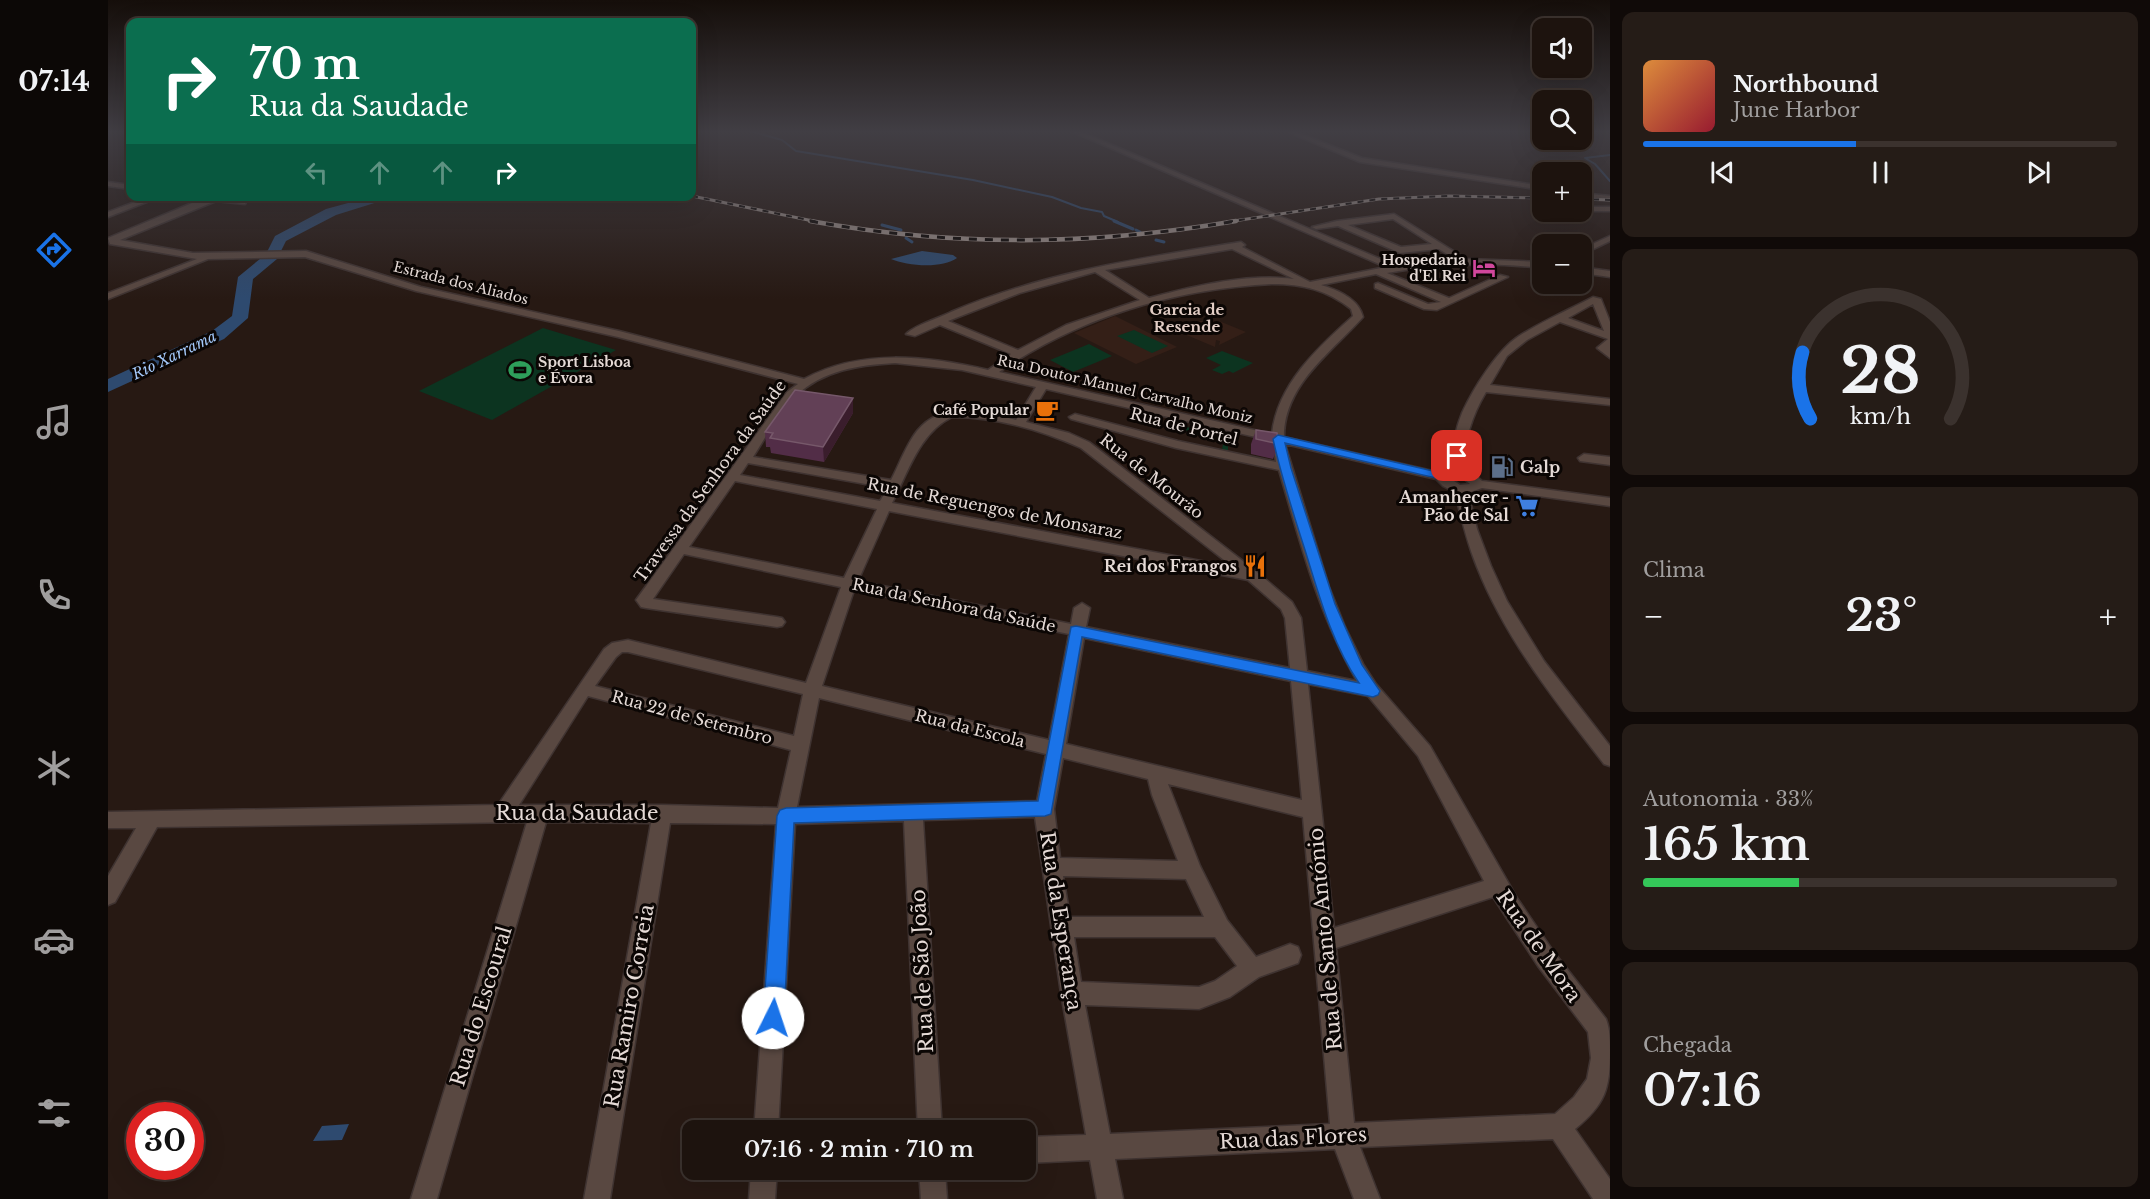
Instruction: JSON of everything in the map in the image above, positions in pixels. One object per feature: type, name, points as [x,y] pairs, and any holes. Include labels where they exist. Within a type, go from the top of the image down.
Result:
[{"type":"street","points":[[108,191],[126,187]]},
{"type":"street","points":[[1183,187],[1193,192]]},
{"type":"street","points":[[1204,187],[1397,269]]},
{"type":"street","points":[[1592,196],[1610,198]]},
{"type":"street","points":[[108,216],[152,201]]},
{"type":"street","points":[[109,241],[212,201]]},
{"type":"street","points":[[236,201],[242,202]]},
{"type":"street","points":[[1592,209],[1610,209]]},
{"type":"street","points":[[1316,227],[1381,217],[1398,217],[1462,260]]},
{"type":"street","points":[[1337,223],[1400,250],[1442,246]]},
{"type":"street","points":[[1294,236],[1450,302]]},
{"type":"street","points":[[1592,247],[1610,238]]},
{"type":"street","name":"Estrada dos Aliados","points":[[109,241],[210,257],[284,253],[322,257],[419,289],[619,334],[804,382]]},
{"type":"street","points":[[911,334],[991,298],[1097,269],[1237,246],[1352,304],[1357,310],[1358,317],[1308,366],[1292,391],[1279,426],[1278,439],[1285,468]]},
{"type":"street","points":[[108,296],[210,257]]},
{"type":"street","points":[[990,373],[1017,353],[1084,322],[1146,300],[1260,280],[1311,284],[1376,271],[1462,260],[1486,259],[1532,264]]},
{"type":"street","points":[[1097,269],[1146,300]]},
{"type":"street","points":[[1592,272],[1610,274]]},
{"type":"street","points":[[1378,286],[1426,307],[1437,308],[1503,277]]},
{"type":"street","points":[[1596,299],[1609,331]]},
{"type":"street","points":[[1456,471],[1459,441],[1468,412],[1503,354],[1523,338],[1596,299],[1610,301]]},
{"type":"street","points":[[1558,318],[1609,331]]},
{"type":"street","points":[[940,321],[1017,353]]},
{"type":"street","points":[[1610,342],[1602,348],[1610,355]]},
{"type":"street","name":"Rua Doutor Manuel Carvalho Moniz","points":[[804,382],[828,371],[878,361],[935,362],[1440,476]]},
{"type":"street","name":"Travessa da Senhora da Saúde","points":[[777,622],[646,603],[644,600],[791,394],[804,382]]},
{"type":"street","points":[[1020,423],[1043,385]]},
{"type":"street","points":[[1482,388],[1610,402]]},
{"type":"street","name":"Rua de Mourão","points":[[767,1120],[786,816],[812,690],[849,584],[916,441],[929,426],[942,416],[961,412],[971,413],[1020,423],[1071,438],[1085,445],[1252,575],[1287,606],[1291,613],[1299,676]]},
{"type":"street","name":"Rua de Portel","points":[[1074,417],[1176,444],[1285,468]]},
{"type":"street","points":[[1584,458],[1610,461]]},
{"type":"street","name":"Rua de Reguengos de Monsaraz","points":[[745,459],[895,485]]},
{"type":"street","name":"Rua de Mora","points":[[1285,468],[1335,621],[1356,667],[1373,691],[1393,711],[1424,751],[1497,886],[1535,944],[1598,1027],[1604,1062],[1591,1099],[1559,1126]]},
{"type":"street","points":[[1478,484],[1475,488],[1461,489],[1446,484],[1440,476],[1444,471],[1456,471],[1473,477],[1478,484],[1610,502]]},
{"type":"street","name":"Rua de Reguengos de Monsaraz","points":[[732,477],[1252,575]]},
{"type":"street","points":[[1461,489],[1479,556],[1515,632],[1537,666],[1610,759]]},
{"type":"street","name":"Rua da Senhora da Saúde","points":[[679,549],[1373,691]]},
{"type":"street","name":"Rua da Esperança","points":[[1083,608],[1076,631],[1045,808],[1048,849],[1110,1199]]},
{"type":"street","name":"Rua da Escola","points":[[584,689],[610,653],[618,647],[628,646],[1312,811]]},
{"type":"street","name":"Rua de Santo António","points":[[1299,676],[1343,1135],[1367,1199]]},
{"type":"street","points":[[503,814],[584,689]]},
{"type":"street","name":"Rua 22 de Setembro","points":[[584,689],[800,745]]},
{"type":"street","points":[[1156,773],[1161,795],[1192,870],[1221,927],[1252,969]]},
{"type":"street","name":"Rua da Saudade","points":[[108,820],[461,813],[662,813],[786,816],[913,810],[1045,808]]},
{"type":"street","name":"Rua de São João","points":[[913,810],[929,1120]]},
{"type":"street","name":"Rua Ramiro Correia","points":[[597,1199],[662,813]]},
{"type":"street","name":"Rua do Escoural","points":[[424,1199],[539,814]]},
{"type":"street","points":[[108,895],[152,818]]},
{"type":"street","points":[[1052,867],[1192,870]]},
{"type":"street","points":[[1325,941],[1497,886]]},
{"type":"street","points":[[1062,927],[1221,927]]},
{"type":"street","points":[[1072,993],[1199,998],[1222,989],[1252,969],[1290,955]]},
{"type":"street","points":[[1559,1126],[1608,1199]]},
{"type":"street","name":"Rua das Flores","points":[[1036,1150],[1559,1126]]},
{"type":"street","points":[[762,1199],[763,1180]]},
{"type":"street","points":[[933,1180],[934,1199]]},
{"type":"shaded area","points":[[1115,316],[1177,347],[1136,364],[1074,333]]},
{"type":"shaded area","points":[[1198,321],[1219,321],[1246,332],[1219,345],[1220,341],[1216,340],[1215,347],[1177,331]]},
{"type":"green space","name":"Sport Lisboa e Évora","points":[[543,328],[616,350],[492,420],[419,391]]},
{"type":"green space","points":[[1134,330],[1168,346],[1152,353],[1117,336]]},
{"type":"green space","points":[[1089,344],[1112,356],[1073,372],[1050,360]]},
{"type":"green space","points":[[1222,351],[1253,363],[1233,373],[1229,371],[1222,374],[1212,370],[1221,365],[1206,358]]},
{"type":"green space","points":[[1166,422],[1228,437],[1228,451],[1222,450],[1223,444]]},
{"type":"water","points":[[922,251],[953,255],[957,258],[934,265],[906,263],[891,259]]},
{"type":"water","points":[[349,1124],[342,1140],[313,1141],[322,1126]]},
{"type":"building","points":[[795,390],[853,398],[823,447],[770,438],[773,433],[765,432]]},
{"type":"building","points":[[1256,430],[1277,433],[1279,444],[1256,439]]},
{"type":"waterway","points":[[1005,187],[1052,197],[1081,208],[1102,212],[1104,216],[1118,222]]},
{"type":"waterway","name":"Rio Xarrama","points":[[108,386],[218,335],[240,318],[246,277],[272,256],[280,239],[331,212],[372,201]]},
{"type":"waterway","points":[[1114,221],[1133,229]]},
{"type":"waterway","points":[[882,225],[901,230]]},
{"type":"waterway","points":[[1136,230],[1140,232]]},
{"type":"waterway","points":[[906,238],[912,242]]},
{"type":"waterway","points":[[1156,240],[1164,242]]},
{"type":"railway","points":[[1227,222],[1379,199],[1449,196],[1532,198]]},
{"type":"railway","points":[[696,197],[818,222]]},
{"type":"railway","points":[[1592,199],[1610,200]]},
{"type":"railway","points":[[810,221],[917,235],[1023,240],[1128,235],[1236,221]]},
{"type":"place","name":"Hospedaria d'El Rei","points":[[1484,268]]},
{"type":"place","name":"Sport Lisboa e Évora","points":[[520,370]]},
{"type":"place","name":"Café Popular","points":[[1047,410]]},
{"type":"place","name":"Galp","points":[[1502,467]]},
{"type":"place","name":"Amanhecer - Pão de Sal","points":[[1527,506]]},
{"type":"place","name":"Rei dos Frangos","points":[[1255,566]]},
{"type":"district","name":"Garcia de Resende","points":[[1187,318]]},
{"type":"route","points":[[773,1018],[786,816],[913,810],[1045,808],[1076,631],[1373,691],[1356,667],[1328,604],[1278,439],[1440,476],[1444,471],[1456,471],[1457,456]]}]
